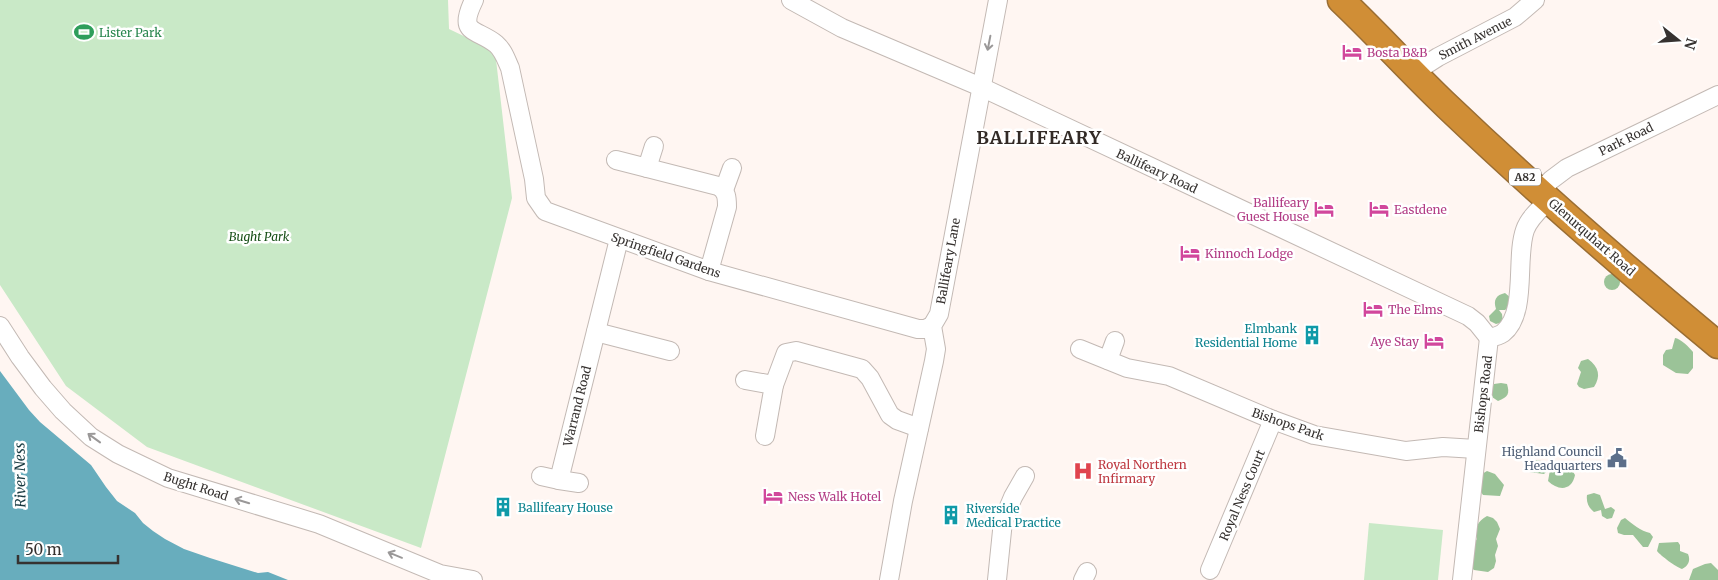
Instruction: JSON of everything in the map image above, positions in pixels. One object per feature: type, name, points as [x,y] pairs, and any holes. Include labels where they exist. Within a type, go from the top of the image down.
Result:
[{"type":"highway","name":"Glenurquhart Road","points":[[1341,0],[1375,32],[1413,73],[1544,195],[1718,345]]},
{"type":"street","name":"Springfield Gardens","points":[[474,0],[469,11],[468,21],[470,28],[476,34],[494,42],[500,47],[510,68],[534,179],[536,198],[545,212],[709,271],[918,329],[932,326]]},
{"type":"street","name":"Ballifeary Road","points":[[791,0],[842,28],[980,87],[1468,316],[1477,323],[1489,338]]},
{"type":"street","name":"Ballifeary Lane","points":[[889,580],[903,501],[935,355],[936,349],[932,326],[939,314],[980,87],[998,0]]},
{"type":"street","name":"Smith Avenue","points":[[1413,73],[1438,56],[1515,17],[1535,0]]},
{"type":"street","name":"Park Road","points":[[1544,195],[1551,180],[1567,168],[1718,95]]},
{"type":"street","points":[[647,168],[654,146]]},
{"type":"street","points":[[616,160],[718,186],[724,190],[727,196],[727,207],[709,271]]},
{"type":"street","points":[[724,190],[732,168]]},
{"type":"street","name":"Bishops Road","points":[[1462,580],[1489,338],[1502,334],[1513,322],[1517,305],[1522,242],[1526,228],[1544,195]]},
{"type":"street","name":"Warrand Road","points":[[559,480],[619,239]]},
{"type":"street","name":"Bught Road","points":[[0,326],[20,357],[63,411],[91,437],[118,454],[168,478],[319,524],[440,574],[473,580]]},
{"type":"street","points":[[596,332],[670,351]]},
{"type":"street","points":[[1108,360],[1115,341]]},
{"type":"street","name":"Bishops Park","points":[[1080,349],[1127,368],[1169,376],[1314,436],[1406,451],[1443,447],[1476,449]]},
{"type":"street","points":[[765,436],[774,385],[786,353],[796,351],[862,369],[870,378],[890,415],[896,420],[919,428]]},
{"type":"street","points":[[745,380],[774,385]]},
{"type":"street","name":"Royal Ness Court","points":[[1210,570],[1273,420]]},
{"type":"street","points":[[541,476],[578,483]]},
{"type":"street","points":[[998,580],[1003,521],[1012,497],[1025,476]]},
{"type":"green space","name":"Bught Park","points":[[0,0],[448,0],[449,29],[495,51],[512,198],[421,548],[147,447],[66,386],[0,285]]},
{"type":"green space","points":[[1612,274],[1620,282],[1612,290],[1604,282]]},
{"type":"green space","points":[[1505,293],[1511,298],[1510,306],[1505,310],[1499,310],[1502,314],[1503,322],[1496,324],[1490,321],[1489,316],[1496,309],[1496,298]]},
{"type":"green space","points":[[1675,338],[1682,341],[1693,352],[1693,368],[1688,374],[1676,373],[1663,365],[1663,355],[1666,350],[1672,349]]},
{"type":"green space","points":[[1588,359],[1597,368],[1598,379],[1594,387],[1584,389],[1577,384],[1581,372],[1578,368],[1581,361]]},
{"type":"green space","points":[[1494,384],[1507,384],[1508,393],[1498,401],[1492,397],[1491,390]]},
{"type":"green space","points":[[1535,460],[1547,465],[1544,474],[1529,472],[1531,463]]},
{"type":"green space","points":[[1567,467],[1575,475],[1568,487],[1556,487],[1548,481],[1550,470]]},
{"type":"green space","points":[[1487,471],[1495,474],[1504,485],[1500,496],[1483,495],[1479,489],[1482,474]]},
{"type":"green space","points":[[1594,493],[1600,495],[1605,509],[1611,507],[1615,510],[1612,518],[1607,519],[1602,516],[1601,510],[1594,512],[1589,507],[1587,495]]},
{"type":"green space","points":[[1487,516],[1497,522],[1500,529],[1496,539],[1498,546],[1495,555],[1496,561],[1494,568],[1488,572],[1474,570],[1469,565],[1473,545],[1477,539],[1477,526]]},
{"type":"green space","points":[[1625,518],[1640,529],[1650,533],[1653,537],[1648,547],[1643,547],[1633,535],[1618,533],[1617,528],[1621,520]]},
{"type":"green space","points":[[1369,523],[1443,530],[1438,580],[1364,580]]},
{"type":"green space","points":[[1678,542],[1680,551],[1688,554],[1689,557],[1688,563],[1682,569],[1657,551],[1659,543]]},
{"type":"green space","points":[[1711,563],[1718,570],[1718,580],[1689,580],[1693,569]]},
{"type":"water","name":"River Ness","points":[[0,371],[40,422],[91,465],[117,501],[135,513],[153,531],[184,549],[258,573],[268,572],[288,580],[0,580]]},
{"type":"place","name":"Lister Park","points":[[84,32]]},
{"type":"place","name":"Bosta B&B","points":[[1352,52]]},
{"type":"place","name":"Ballifeary Guest House","points":[[1324,209]]},
{"type":"place","name":"Eastdene","points":[[1379,209]]},
{"type":"place","name":"Kinnoch Lodge","points":[[1190,253]]},
{"type":"place","name":"The Elms","points":[[1373,309]]},
{"type":"place","name":"Elmbank Residential Home","points":[[1312,335]]},
{"type":"place","name":"Aye Stay","points":[[1434,341]]},
{"type":"place","name":"Highland Council Headquarters","points":[[1617,458]]},
{"type":"place","name":"Royal Northern Infirmary","points":[[1083,471]]},
{"type":"place","name":"Ness Walk Hotel","points":[[773,496]]},
{"type":"place","name":"Ballifeary House","points":[[503,507]]},
{"type":"place","name":"Riverside Medical Practice","points":[[951,515]]},
{"type":"district","name":"BALLIFEARY","points":[[1039,137]]}]
